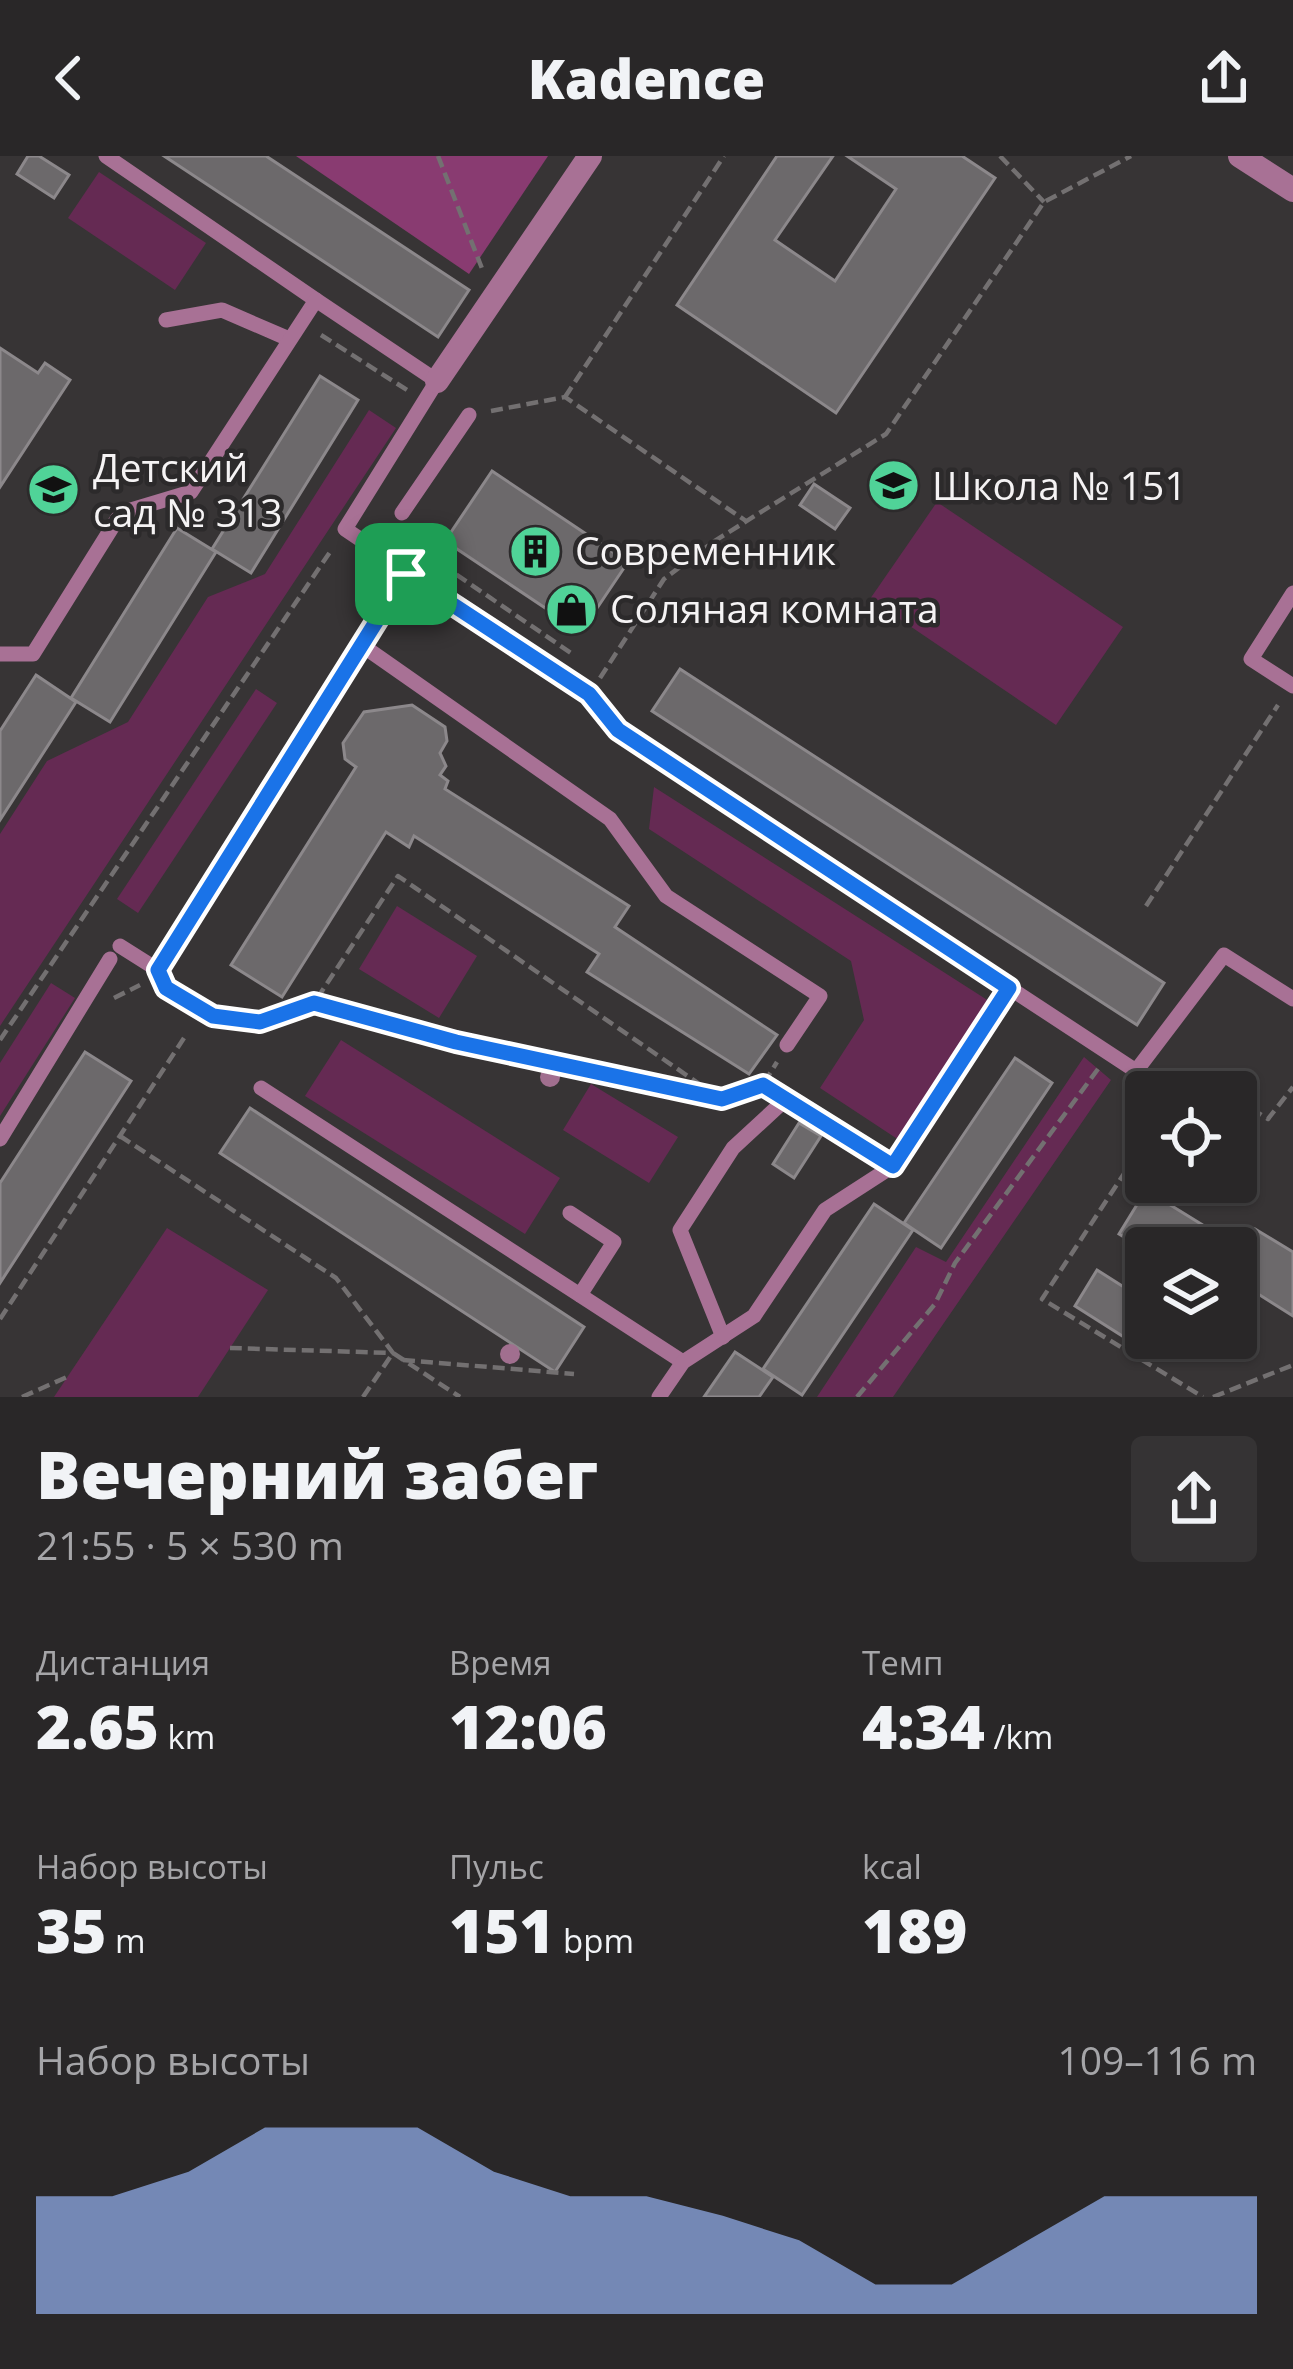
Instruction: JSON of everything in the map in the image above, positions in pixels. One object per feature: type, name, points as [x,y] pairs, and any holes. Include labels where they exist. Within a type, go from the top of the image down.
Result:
[{"type":"street","points":[[437,381],[590,156]]},
{"type":"street","points":[[1240,156],[1293,190]]},
{"type":"lane","points":[[106,156],[437,381],[345,529],[589,694],[618,730],[1136,1071],[1224,955],[1293,999]]},
{"type":"lane","points":[[0,654],[33,654],[121,513],[190,493],[316,300]]},
{"type":"lane","points":[[166,320],[223,310],[289,338]]},
{"type":"lane","points":[[402,513],[469,415]]},
{"type":"lane","points":[[158,970],[406,574]]},
{"type":"lane","points":[[1292,686],[1251,658],[1293,592]]},
{"type":"lane","points":[[363,646],[610,819],[666,896],[820,996],[788,1045]]},
{"type":"lane","points":[[0,1139],[115,952],[158,970],[166,988],[213,1016]]},
{"type":"lane","points":[[659,1397],[683,1362],[754,1316],[825,1210],[893,1166],[1009,988]]},
{"type":"lane","points":[[262,1088],[683,1362]]},
{"type":"lane","points":[[722,1337],[680,1230],[734,1148],[785,1100],[893,1166]]},
{"type":"lane","points":[[570,1213],[614,1242],[580,1295]]},
{"type":"path","points":[[438,156],[494,299]]},
{"type":"path","points":[[565,397],[724,156]]},
{"type":"path","points":[[1000,156],[1044,202]]},
{"type":"path","points":[[589,694],[664,579],[746,521],[886,434],[1044,202],[1131,156]]},
{"type":"path","points":[[469,415],[565,397],[746,521]]},
{"type":"path","points":[[0,1040],[345,529]]},
{"type":"path","points":[[394,532],[583,661]]},
{"type":"path","points":[[1146,906],[1292,686]]},
{"type":"path","points":[[314,1003],[398,876],[722,1099]]},
{"type":"path","points":[[114,998],[127,994],[158,970]]},
{"type":"path","points":[[213,1016],[260,1022],[314,1003],[456,1042],[722,1099],[763,1085],[788,1045]]},
{"type":"path","points":[[0,1319],[184,1038]]},
{"type":"path","points":[[857,1397],[935,1304],[955,1263],[1110,1054]]},
{"type":"path","points":[[763,1085],[785,1100]]},
{"type":"path","points":[[1257,1113],[1268,1120],[1293,1087]]},
{"type":"path","points":[[120,1136],[336,1278],[393,1353],[460,1397]]},
{"type":"path","points":[[1125,1171],[1042,1298],[1203,1397]]},
{"type":"path","points":[[230,1348],[393,1353]]},
{"type":"path","points":[[363,1397],[393,1353]]},
{"type":"path","points":[[403,1360],[574,1374]]},
{"type":"path","points":[[1213,1397],[1293,1365]]},
{"type":"path","points":[[22,1397],[68,1377]]},
{"type":"shaded area","points":[[296,156],[548,156],[469,274]]},
{"type":"shaded area","points":[[99,172],[206,243],[175,290],[68,218]]},
{"type":"shaded area","points":[[369,410],[396,428],[0,1026],[0,834],[47,761],[128,722],[208,597],[265,574]]},
{"type":"shaded area","points":[[937,502],[1123,627],[1056,725],[870,599]]},
{"type":"shaded area","points":[[256,689],[277,703],[138,913],[117,899]]},
{"type":"shaded area","points":[[654,787],[992,1003],[902,1142],[820,1088],[864,1020],[851,961],[649,829]]},
{"type":"shaded area","points":[[397,906],[477,956],[439,1018],[359,969]]},
{"type":"shaded area","points":[[51,983],[75,998],[0,1116],[0,1063]]},
{"type":"shaded area","points":[[341,1040],[560,1178],[525,1234],[305,1096]]},
{"type":"shaded area","points":[[1084,1057],[1111,1080],[893,1397],[817,1397],[916,1247],[946,1262]]},
{"type":"shaded area","points":[[591,1084],[678,1137],[649,1183],[563,1130]]},
{"type":"shaded area","points":[[167,1228],[268,1290],[198,1397],[54,1397]]},
{"type":"building","points":[[28,156],[39,156],[69,175],[54,198],[17,174]]},
{"type":"building","points":[[164,156],[266,156],[469,290],[438,337]]},
{"type":"building","points":[[777,156],[833,156],[775,240],[835,281],[896,189],[847,156],[962,156],[995,178],[836,413],[677,305]]},
{"type":"building","points":[[0,348],[38,373],[45,363],[70,380],[0,487]]},
{"type":"building","points":[[320,376],[358,400],[251,573],[212,549]]},
{"type":"building","name":"Современник","points":[[492,471],[628,562],[581,632],[445,541]]},
{"type":"building","points":[[814,484],[850,508],[835,529],[800,505]]},
{"type":"building","points":[[177,528],[216,552],[110,722],[71,698]]},
{"type":"building","points":[[680,669],[1164,983],[1137,1025],[652,711]]},
{"type":"building","points":[[36,675],[76,702],[0,820],[0,731]]},
{"type":"building","points":[[412,705],[445,727],[447,741],[440,753],[446,766],[440,775],[448,781],[445,789],[629,906],[615,927],[777,1035],[749,1074],[587,972],[599,954],[414,836],[409,847],[386,832],[282,997],[231,965],[356,767],[345,759],[343,743],[364,712]]},
{"type":"building","points":[[85,1052],[131,1081],[0,1283],[0,1183]]},
{"type":"building","points":[[1015,1058],[1052,1083],[941,1248],[904,1223]]},
{"type":"building","points":[[250,1108],[584,1327],[555,1372],[220,1153]]},
{"type":"building","points":[[799,1123],[821,1136],[794,1178],[773,1164]]},
{"type":"building","points":[[1138,1203],[1167,1203],[1206,1227],[1125,1227],[1125,1238],[1119,1234]]},
{"type":"building","points":[[874,1204],[913,1230],[802,1395],[763,1369]]},
{"type":"building","points":[[1257,1230],[1293,1252],[1293,1316],[1257,1293]]},
{"type":"building","points":[[1097,1270],[1125,1288],[1125,1338],[1075,1306]]},
{"type":"building","points":[[735,1352],[773,1377],[759,1397],[704,1397]]},
{"type":"place","name":"Школа № 151","points":[[893,486]]},
{"type":"place","name":"Детский сад № 313","points":[[54,490]]},
{"type":"place","name":"Современник","points":[[536,551]]},
{"type":"place","name":"Соляная комната","points":[[571,609]]},
{"type":"route","points":[[406,574],[589,694],[618,730],[1009,988],[893,1166],[763,1085],[722,1099],[456,1042],[314,1003],[260,1022],[213,1016],[166,988],[158,970],[406,574]]}]
